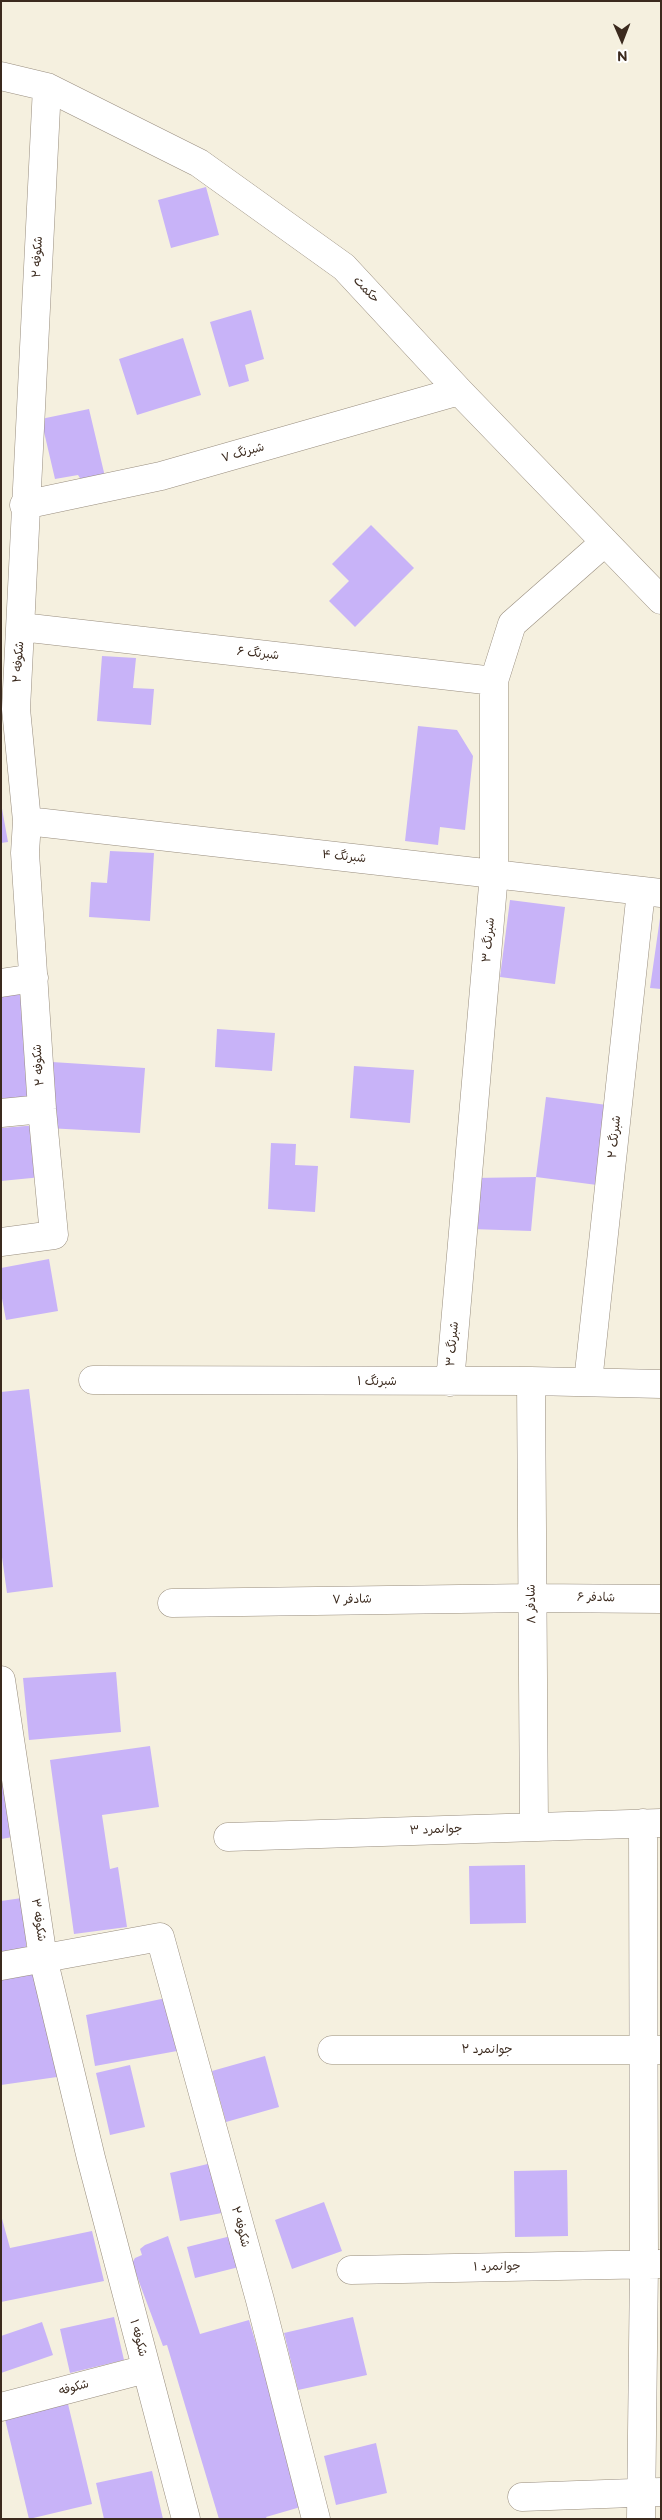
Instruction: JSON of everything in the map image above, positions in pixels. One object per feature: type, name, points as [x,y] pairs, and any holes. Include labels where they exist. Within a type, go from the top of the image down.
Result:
[{"type":"street","name":"حکمت","points":[[1,76],[47,87],[199,163],[344,266],[459,391],[661,600]]},
{"type":"street","name":"شکوفه ۲","points":[[1,1242],[54,1235],[42,1109],[34,978],[13,855],[26,821],[8,710],[21,627],[12,592],[24,505],[47,87]]},
{"type":"street","name":"شبرنگ ۷","points":[[24,505],[161,476],[459,391]]},
{"type":"street","name":"شبرنگ ۳","points":[[450,1382],[494,874],[494,681],[512,624],[605,542]]},
{"type":"street","name":"شبرنگ ۶","points":[[21,627],[494,681]]},
{"type":"street","name":"شبرنگ ۴","points":[[26,821],[651,892]]},
{"type":"street","name":"شبرنگ ۲","points":[[588,1382],[651,892]]},
{"type":"street","points":[[1,983],[34,978]]},
{"type":"street","points":[[1,1113],[42,1109]]},
{"type":"street","name":"شبرنگ ۱","points":[[93,1380],[530,1381],[661,1384]]},
{"type":"street","name":"شادفر ۸","points":[[530,1381],[534,1827]]},
{"type":"street","name":"شادفر ۶","points":[[531,1598],[661,1599]]},
{"type":"street","name":"شادفر ۷","points":[[172,1603],[531,1598]]},
{"type":"street","name":"شکوفه ۳","points":[[1,1680],[44,1958],[91,2158]]},
{"type":"street","points":[[522,2498],[648,2501],[652,2264],[652,1823]]},
{"type":"street","name":"جوانمرد ۳","points":[[228,1837],[652,1823]]},
{"type":"street","name":"شکوفه ۲","points":[[44,1958],[160,1937],[257,2290],[316,2519]]},
{"type":"street","points":[[1,1966],[44,1958]]},
{"type":"street","name":"جوانمرد ۲","points":[[332,2050],[652,2050]]},
{"type":"street","name":"شکوفه ۱","points":[[91,2158],[186,2519]]},
{"type":"street","name":"جوانمرد ۱","points":[[351,2270],[652,2264]]},
{"type":"street","name":"شکوفه","points":[[1,2407],[146,2369]]},
{"type":"building","points":[[206,187],[219,235],[171,248],[158,200]]},
{"type":"building","points":[[251,310],[264,359],[245,365],[249,381],[229,387],[210,322]]},
{"type":"building","points":[[183,338],[201,395],[137,415],[119,359]]},
{"type":"building","points":[[89,409],[106,481],[85,486],[78,475],[55,479],[41,419]]},
{"type":"building","points":[[371,525],[414,568],[355,627],[329,601],[349,581],[332,564]]},
{"type":"building","points":[[102,656],[136,658],[133,688],[154,689],[151,725],[97,721]]},
{"type":"building","points":[[418,726],[457,730],[473,756],[465,830],[440,827],[438,845],[405,841]]},
{"type":"building","points":[[1,803],[8,842],[1,843]]},
{"type":"building","points":[[110,851],[154,853],[150,921],[89,917],[91,882],[107,883]]},
{"type":"building","points":[[510,900],[565,907],[555,984],[500,977]]},
{"type":"building","points":[[661,918],[661,989],[650,988]]},
{"type":"building","points":[[22,990],[34,1108],[1,1112],[1,992]]},
{"type":"building","points":[[217,1029],[275,1033],[272,1071],[215,1067]]},
{"type":"building","points":[[52,1062],[145,1068],[140,1133],[47,1128]]},
{"type":"building","points":[[354,1066],[414,1070],[410,1123],[350,1118]]},
{"type":"building","points":[[546,1097],[607,1105],[597,1185],[536,1177]]},
{"type":"building","points":[[38,1125],[42,1177],[1,1181],[1,1128]]},
{"type":"building","points":[[271,1143],[296,1144],[295,1165],[318,1166],[315,1212],[268,1209]]},
{"type":"building","points":[[536,1177],[531,1231],[471,1229],[473,1178]]},
{"type":"building","points":[[49,1259],[58,1311],[6,1320],[1,1293],[1,1268]]},
{"type":"building","points":[[29,1389],[53,1587],[7,1593],[1,1550],[1,1392]]},
{"type":"building","points":[[116,1672],[121,1732],[29,1740],[23,1678]]},
{"type":"building","points":[[150,1746],[159,1807],[102,1815],[110,1869],[118,1867],[127,1927],[74,1934],[50,1760]]},
{"type":"building","points":[[11,1781],[19,1836],[1,1839],[1,1782]]},
{"type":"building","points":[[525,1865],[526,1923],[470,1924],[469,1866]]},
{"type":"building","points":[[29,1897],[35,1943],[26,1944],[28,1959],[1,1963],[1,1901]]},
{"type":"building","points":[[40,1970],[57,2077],[1,2085],[1,1976]]},
{"type":"building","points":[[166,1998],[177,2051],[95,2066],[86,2015]]},
{"type":"building","points":[[265,2056],[279,2107],[226,2122],[212,2071]]},
{"type":"building","points":[[130,2065],[145,2127],[110,2135],[96,2073]]},
{"type":"building","points":[[216,2162],[227,2212],[180,2221],[170,2173]]},
{"type":"building","points":[[567,2170],[568,2236],[515,2237],[514,2171]]},
{"type":"building","points":[[324,2202],[342,2251],[292,2269],[275,2220]]},
{"type":"building","points":[[1,2215],[10,2248],[92,2231],[104,2281],[1,2302]]},
{"type":"building","points":[[235,2235],[243,2266],[195,2278],[187,2247]]},
{"type":"building","points":[[168,2236],[200,2334],[249,2320],[304,2506],[266,2517],[267,2519],[219,2519],[167,2345],[163,2346],[132,2263],[135,2258],[142,2255],[140,2249],[145,2245]]},
{"type":"building","points":[[114,2317],[124,2360],[70,2373],[60,2329]]},
{"type":"building","points":[[353,2317],[367,2375],[298,2390],[284,2333]]},
{"type":"building","points":[[42,2322],[53,2355],[1,2373],[1,2336]]},
{"type":"building","points":[[68,2404],[92,2504],[29,2519],[5,2419]]},
{"type":"building","points":[[376,2443],[387,2493],[336,2505],[324,2456]]},
{"type":"building","points":[[152,2471],[163,2519],[104,2519],[96,2483]]}]
